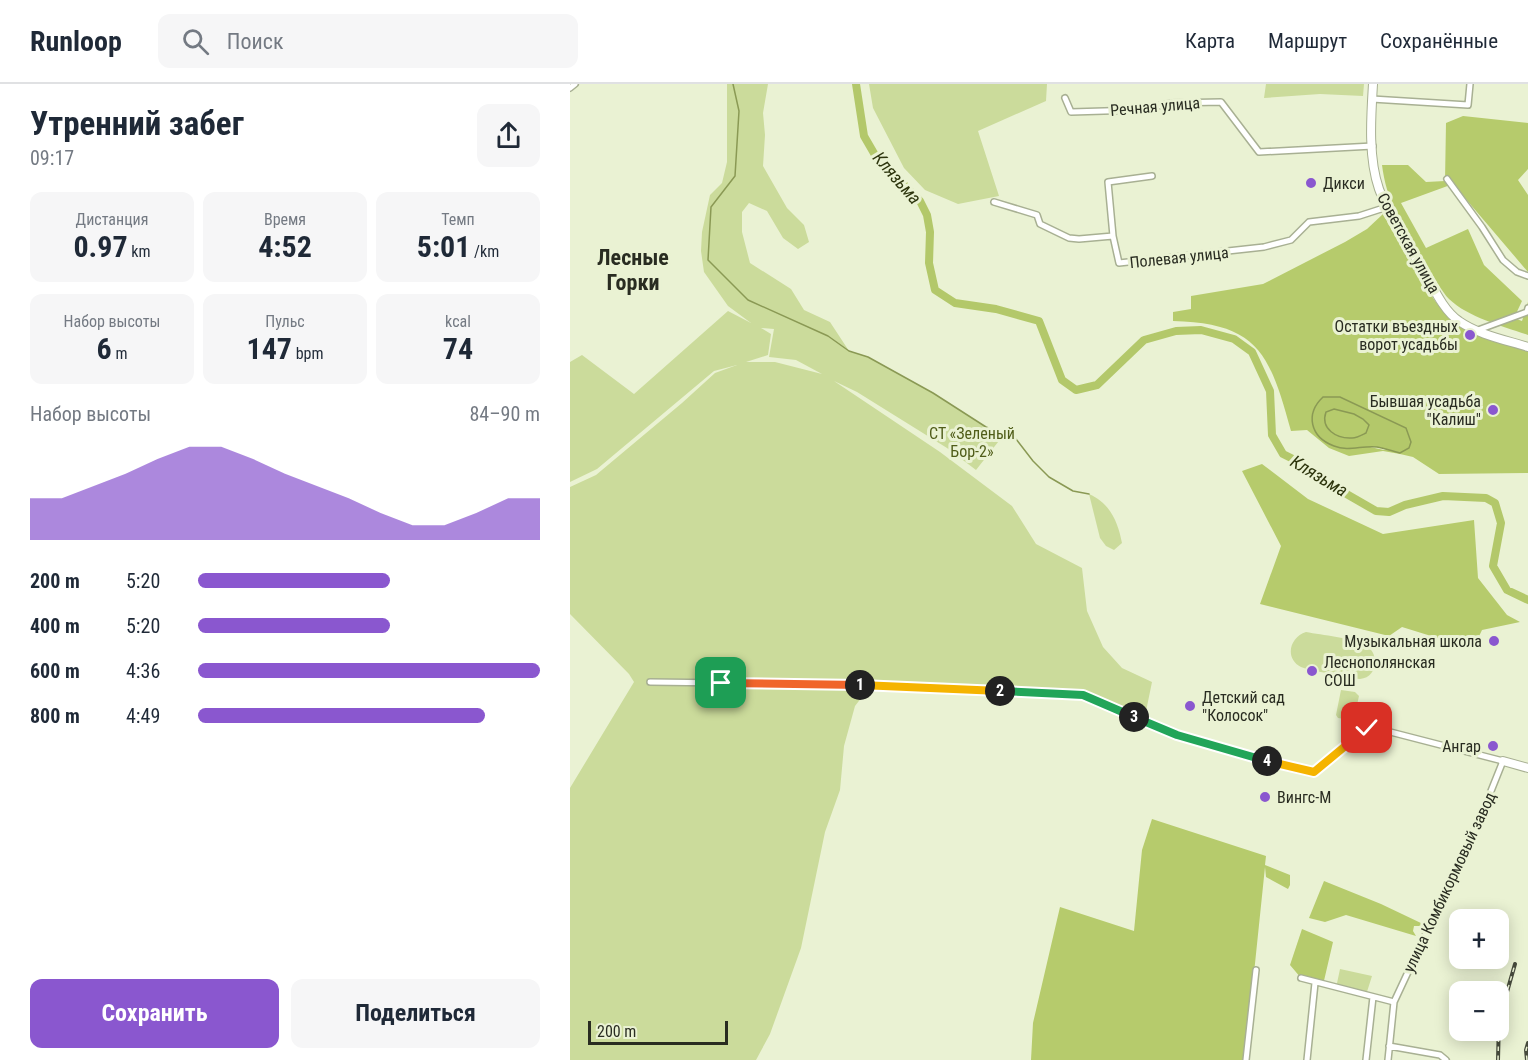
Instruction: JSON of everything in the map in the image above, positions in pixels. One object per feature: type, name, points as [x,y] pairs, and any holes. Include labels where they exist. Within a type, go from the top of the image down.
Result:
[{"type":"main road","name":"Советская улица","points":[[1373,84],[1373,146],[1379,187],[1387,207],[1441,300],[1457,320],[1478,330],[1528,347]]},
{"type":"main road","points":[[1503,761],[1528,768]]},
{"type":"street","points":[[570,88],[575,84]]},
{"type":"street","points":[[1372,99],[1468,105],[1470,84]]},
{"type":"street","name":"Речная улица","points":[[1065,98],[1071,112],[1137,110],[1172,103],[1221,102],[1259,152],[1373,146]]},
{"type":"street","points":[[1113,236],[1108,182],[1152,176]]},
{"type":"street","points":[[1447,179],[1503,260],[1517,272],[1528,276]]},
{"type":"street","name":"Полевая улица","points":[[994,202],[1037,215],[1040,225],[1069,238],[1113,236],[1119,264],[1264,247],[1290,240],[1309,222],[1359,216],[1387,207]]},
{"type":"street","points":[[1478,330],[1527,312],[1528,308]]},
{"type":"street","points":[[650,681],[866,685],[1071,693],[1083,695],[1177,735],[1314,772],[1360,731],[1371,727],[1503,761]]},
{"type":"street","name":"улица Комбикормовый завод","points":[[1388,1060],[1394,1002],[1481,816],[1503,761]]},
{"type":"street","points":[[1246,1060],[1256,970]]},
{"type":"street","points":[[1301,978],[1394,1002]]},
{"type":"street","points":[[1306,1060],[1315,983]]},
{"type":"street","points":[[1366,1060],[1373,997]]},
{"type":"street","points":[[1389,1046],[1440,1055],[1446,1060]]},
{"type":"green space","name":"СТ «Зеленый Бор-2»","points":[[727,84],[768,84],[763,113],[765,135],[763,166],[787,208],[804,225],[809,242],[798,249],[783,238],[767,211],[749,203],[742,212],[742,232],[750,263],[791,289],[804,310],[830,322],[849,351],[868,357],[933,393],[1002,437],[976,470],[947,448],[857,392],[834,381],[940,452],[1012,506],[1036,544],[1082,568],[1087,611],[1103,647],[1122,668],[1152,682],[1144,721],[1083,695],[877,685],[855,706],[844,746],[840,790],[825,832],[801,948],[770,1034],[756,1060],[570,1060],[570,788],[634,682],[629,674],[570,614],[570,487],[596,475],[715,373],[737,365],[714,371],[597,469],[570,482],[570,362],[582,355],[634,394],[728,311],[751,323],[728,306],[704,272],[701,251],[702,232],[710,195],[722,183],[727,162]],"holes":[[[761,328],[774,329],[769,357],[796,360],[822,374],[775,362],[746,362],[768,355],[771,334]]]},
{"type":"green space","points":[[869,84],[1047,84],[1046,101],[978,131],[999,196],[958,204],[925,190],[904,168],[873,108]]},
{"type":"green space","points":[[1266,84],[1364,84],[1363,96],[1320,94],[1264,98]]},
{"type":"green space","points":[[1089,494],[1102,502],[1112,514],[1122,543],[1114,550],[1106,546],[1100,538]]},
{"type":"green space","points":[[1306,632],[1365,645],[1370,648],[1375,659],[1373,670],[1366,678],[1360,679],[1301,667],[1292,658],[1291,648],[1296,638]]},
{"type":"green space","points":[[1341,690],[1355,692],[1359,696],[1352,720],[1338,718],[1336,715]]},
{"type":"green space","points":[[1340,969],[1372,976],[1366,995],[1336,988]]},
{"type":"shaded area","points":[[1463,116],[1528,123],[1528,169],[1518,180],[1528,195],[1528,272],[1453,184],[1401,203],[1426,248],[1468,229],[1484,265],[1522,301],[1514,318],[1522,321],[1528,302],[1528,335],[1476,316],[1449,299],[1407,235],[1389,195],[1382,165],[1408,165],[1426,182],[1445,181],[1446,123]]},
{"type":"shaded area","points":[[1383,214],[1429,292],[1458,326],[1528,351],[1528,473],[1439,474],[1413,457],[1383,451],[1349,456],[1329,448],[1307,430],[1291,431],[1276,382],[1267,363],[1256,348],[1243,337],[1225,328],[1202,323],[1173,321],[1173,312],[1191,309],[1191,296],[1263,284],[1367,229]],"holes":[[[1323,397],[1410,442],[1384,450],[1319,436]]]},
{"type":"shaded area","points":[[1323,397],[1340,397],[1406,428],[1411,442],[1409,448],[1400,453],[1377,447],[1339,448],[1334,446],[1326,442],[1315,431],[1312,418],[1317,404]],"holes":[[[1334,409],[1354,414],[1369,425],[1366,433],[1358,437],[1346,438],[1336,435],[1325,423],[1326,412]]]},
{"type":"shaded area","points":[[1334,409],[1363,419],[1369,425],[1366,433],[1356,438],[1346,438],[1331,432],[1324,418],[1325,412]]},
{"type":"shaded area","points":[[1262,464],[1308,499],[1383,534],[1474,520],[1478,578],[1507,615],[1520,622],[1482,630],[1473,649],[1402,627],[1389,636],[1260,604],[1281,546],[1242,471]]},
{"type":"shaded area","points":[[1152,819],[1266,856],[1265,865],[1290,875],[1288,889],[1266,877],[1265,867],[1245,1060],[1031,1060],[1033,1023],[1060,907],[1134,931],[1142,850]]},
{"type":"shaded area","points":[[1324,881],[1423,924],[1414,926],[1413,931],[1416,936],[1346,915],[1325,922],[1309,918]]},
{"type":"shaded area","points":[[1302,929],[1333,942],[1323,985],[1301,978],[1290,965]]},
{"type":"waterway","points":[[733,84],[739,111],[735,176],[711,207],[708,260],[748,300],[828,336],[849,351],[868,357],[933,393],[986,427],[1016,439],[1049,477],[1073,491],[1089,494]]},
{"type":"waterway","name":"Клязьма","points":[[856,84],[864,136],[875,155],[920,201],[927,215],[930,232],[929,263],[935,290],[955,303],[996,309],[1039,321],[1062,380],[1076,390],[1097,385],[1144,340],[1176,331],[1201,330],[1234,339],[1252,352],[1270,391],[1272,435],[1283,454],[1305,465],[1317,477],[1376,511],[1389,512],[1405,505],[1443,496],[1486,498],[1495,503],[1501,523],[1493,566],[1507,590],[1528,600]]},
{"type":"railway","points":[[1498,1060],[1499,1020],[1515,964]]},
{"type":"railway","points":[[1527,1060],[1528,1043]]},
{"type":"place","name":"Дикси","points":[[1311,183]]},
{"type":"place","name":"Остатки въездных ворот усадьбы","points":[[1470,335]]},
{"type":"place","name":"Бывшая усадьба \"Калиш\"","points":[[1493,410]]},
{"type":"place","name":"Музыкальная школа","points":[[1494,641]]},
{"type":"place","name":"Леснополянская СОШ","points":[[1312,671]]},
{"type":"place","name":"Детский сад \"Колосок\"","points":[[1190,706]]},
{"type":"place","name":"Ангар","points":[[1493,746]]},
{"type":"place","name":"Вингс-М","points":[[1265,797]]},
{"type":"district","name":"Лесные Горки","points":[[633,270]]},
{"type":"route","points":[[721,683],[876,685],[1071,693],[1083,695],[1177,735],[1314,772],[1360,731],[1367,728]]}]
